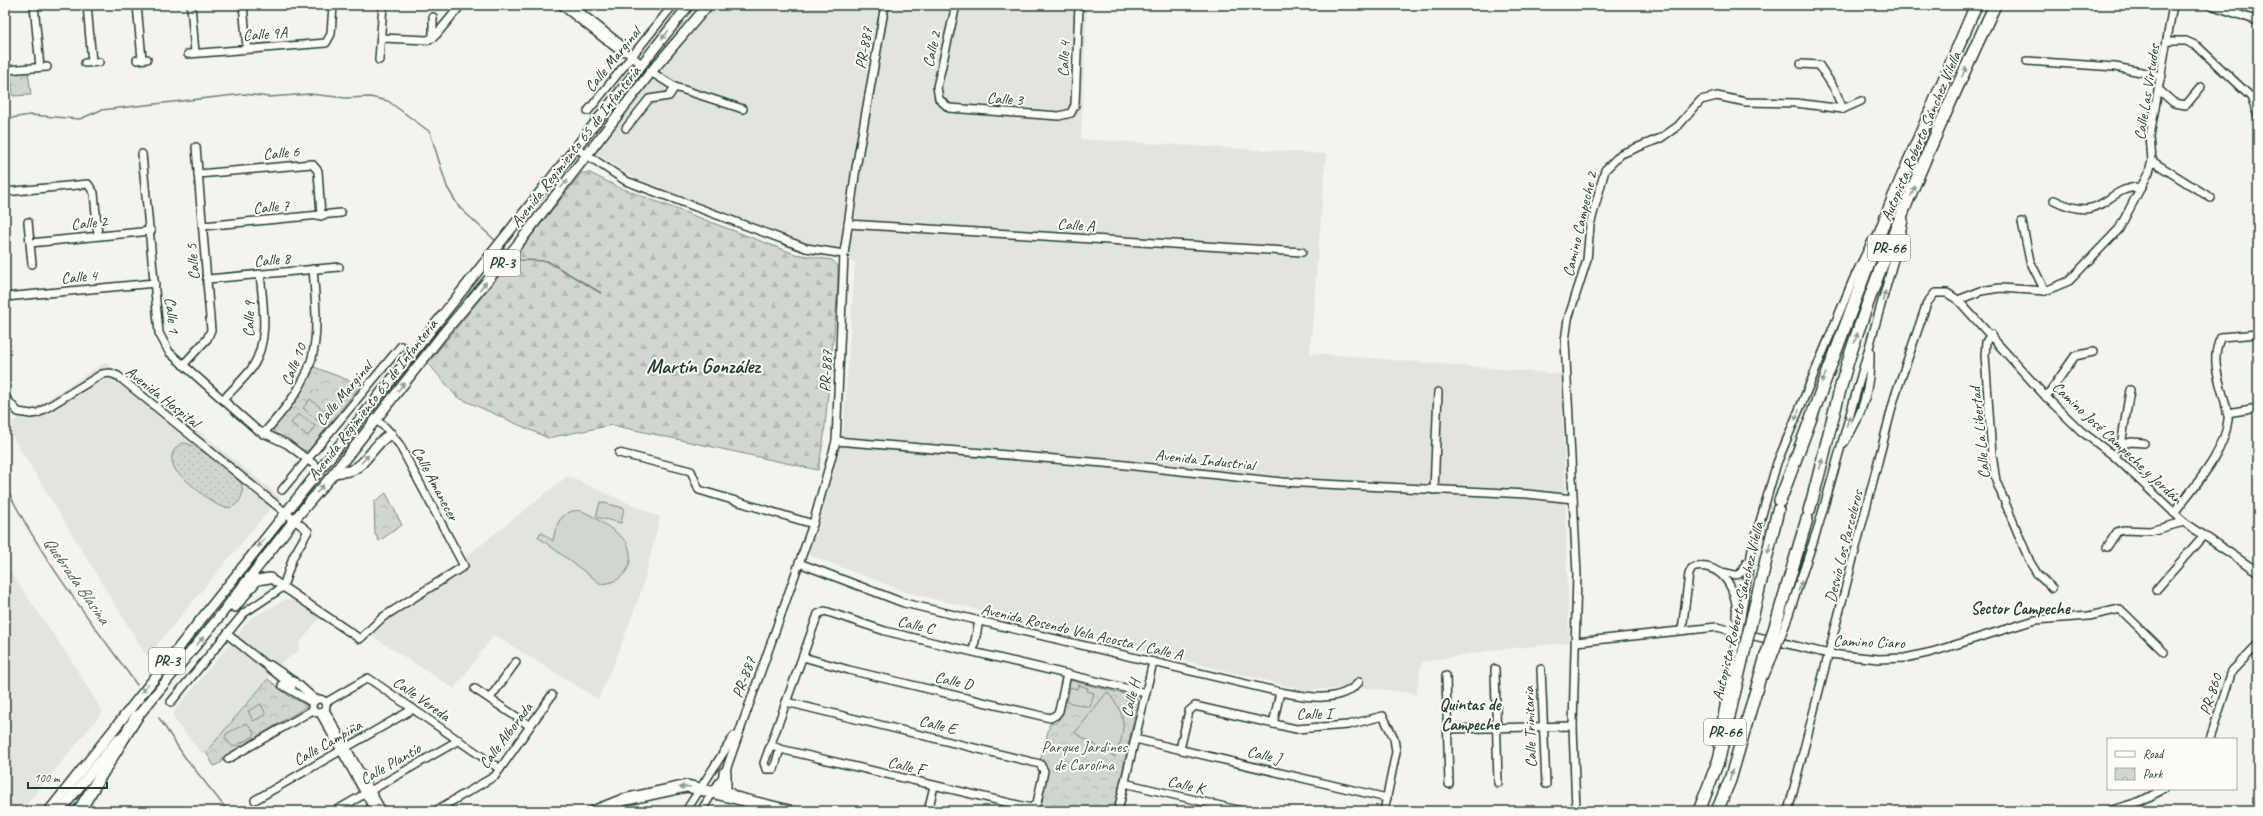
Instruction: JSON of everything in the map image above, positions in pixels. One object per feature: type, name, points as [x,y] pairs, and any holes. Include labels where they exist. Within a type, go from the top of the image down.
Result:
[{"type":"highway","name":"Autopista Roberto Sánchez Vilella","points":[[1699,811],[1710,788],[1719,759],[1736,651],[1753,614],[1779,506],[1892,201],[1976,5]]},
{"type":"highway","name":"Autopista Roberto Sánchez Vilella","points":[[1717,811],[1730,780],[1755,696],[1782,621],[1850,356],[1881,268],[1951,102],[1995,5]]},
{"type":"highway","points":[[79,811],[137,716]]},
{"type":"highway","points":[[725,773],[725,791],[736,798]]},
{"type":"highway","points":[[595,811],[623,800],[690,786],[700,790],[789,811]]},
{"type":"main road","name":"Avenida Regimiento 65 de Infantería","points":[[49,811],[320,469],[504,241],[575,147],[689,5]]},
{"type":"main road","name":"Avenida Regimiento 65 de Infantería","points":[[60,811],[137,716],[220,618],[295,518],[334,473],[375,419],[518,244],[651,72],[708,5]]},
{"type":"main road","points":[[334,473],[350,471],[359,465],[383,438],[391,434]]},
{"type":"main road","points":[[220,618],[230,613],[257,580],[270,578]]},
{"type":"street","points":[[5,70],[44,67],[34,5]]},
{"type":"street","points":[[87,5],[92,62]]},
{"type":"street","points":[[137,5],[142,59]]},
{"type":"street","name":"Calle 9A","points":[[191,5],[192,54],[247,48],[326,43],[331,34],[333,5]]},
{"type":"street","points":[[243,5],[247,48]]},
{"type":"street","points":[[379,60],[383,5]]},
{"type":"street","points":[[380,38],[428,40],[433,38],[461,5]]},
{"type":"street","points":[[562,5],[609,39],[624,47],[641,64]]},
{"type":"street","points":[[571,5],[593,27]]},
{"type":"street","name":"Calle Marginal","points":[[588,111],[630,54],[672,5]]},
{"type":"street","name":"PR-887","points":[[701,811],[725,773],[740,726],[800,563],[813,524],[836,441],[844,254],[886,5]]},
{"type":"street","name":"Calle 2","points":[[939,99],[937,87],[956,5]]},
{"type":"street","name":"Calle 4","points":[[1071,113],[1075,105],[1079,5]]},
{"type":"street","name":"Calle Las Virtudes","points":[[1958,300],[1981,291],[2000,288],[2045,291],[2069,281],[2119,229],[2142,187],[2152,161],[2150,136],[2162,76],[2173,5]]},
{"type":"street","points":[[2211,5],[2258,21]]},
{"type":"street","points":[[433,17],[433,38]]},
{"type":"street","points":[[2168,41],[2186,41],[2197,46],[2251,97],[2258,116]]},
{"type":"street","points":[[2027,61],[2115,68],[2162,76]]},
{"type":"street","points":[[1801,64],[1819,65],[1834,88],[1843,109],[1861,101]]},
{"type":"street","points":[[651,72],[675,87],[743,109]]},
{"type":"street","points":[[626,128],[649,99],[669,96],[675,87]]},
{"type":"street","points":[[2159,90],[2174,103],[2186,105],[2201,87]]},
{"type":"street","name":"Camino Campeche 2","points":[[1576,811],[1573,726],[1578,574],[1565,341],[1568,319],[1587,260],[1590,224],[1605,170],[1621,154],[1661,138],[1678,126],[1701,100],[1707,98],[1717,96],[1746,102],[1796,103],[1843,109]]},
{"type":"street","name":"Calle 3","points":[[939,99],[949,108],[1059,116],[1071,113]]},
{"type":"street","name":"Calle 5","points":[[184,365],[207,339],[211,330],[196,147]]},
{"type":"street","points":[[575,147],[626,181],[806,248],[844,254]]},
{"type":"street","name":"Calle 1","points":[[142,154],[159,333],[169,352],[264,434],[287,444],[320,469]]},
{"type":"street","points":[[2152,161],[2211,198]]},
{"type":"street","name":"Calle 6","points":[[198,174],[312,164],[318,171],[321,216]]},
{"type":"street","points":[[5,192],[88,184],[94,193],[98,235]]},
{"type":"street","points":[[2054,200],[2069,207],[2094,209],[2130,187],[2142,187]]},
{"type":"street","points":[[1710,788],[1723,710],[1736,651],[1739,616],[1752,550],[1777,463],[1853,280],[1892,201]]},
{"type":"street","points":[[1782,621],[1820,524],[1900,238],[1905,210]]},
{"type":"street","name":"Calle 7","points":[[203,226],[341,214]]},
{"type":"street","points":[[28,222],[32,264]]},
{"type":"street","points":[[2022,222],[2030,261],[2045,291]]},
{"type":"street","name":"Calle A","points":[[848,224],[1302,252]]},
{"type":"street","name":"Calle 2","points":[[30,242],[150,231]]},
{"type":"street","name":"Calle 8","points":[[208,279],[339,267]]},
{"type":"street","name":"Calle 10","points":[[264,434],[296,395],[313,360],[318,319],[313,269]]},
{"type":"street","name":"Calle 9","points":[[223,400],[252,368],[263,342],[264,316],[260,274]]},
{"type":"street","name":"Calle 4","points":[[5,297],[155,283]]},
{"type":"street","name":"Camino José Campeche y Jordán","points":[[1936,293],[1947,293],[1958,300],[1991,334],[2046,397],[2081,431],[2114,456],[2184,522],[2258,572]]},
{"type":"street","name":"Desvío Los Parceleros","points":[[1788,811],[1895,396],[1927,303],[1936,293]]},
{"type":"street","name":"Calle La Libertad","points":[[1991,334],[1986,342],[1986,355],[1992,455],[1996,481],[2030,562],[2038,575],[2052,588]]},
{"type":"street","points":[[2174,512],[2209,466],[2224,439],[2229,419],[2215,362],[2216,347],[2221,337],[2258,334]]},
{"type":"street","name":"Calle Marginal","points":[[282,490],[402,346]]},
{"type":"street","points":[[2046,397],[2075,356],[2093,352]]},
{"type":"street","name":"Avenida Hospital","points":[[5,397],[18,412],[31,414],[38,413],[102,374],[110,373],[118,376],[295,518]]},
{"type":"street","points":[[2114,456],[2121,445],[2130,390]]},
{"type":"street","points":[[1434,490],[1438,392]]},
{"type":"street","points":[[2227,413],[2258,408]]},
{"type":"street","name":"Calle Amanecer","points":[[283,587],[360,639],[383,617],[464,566],[399,444],[375,419]]},
{"type":"street","name":"Avenida Industrial","points":[[836,441],[1116,464],[1282,482],[1527,494],[1573,499]]},
{"type":"street","points":[[2121,445],[2131,442],[2144,443]]},
{"type":"street","points":[[620,452],[691,470],[699,490],[813,524]]},
{"type":"street","points":[[171,702],[244,613],[283,587],[293,557],[308,531],[295,518]]},
{"type":"street","points":[[2107,547],[2118,532],[2123,530],[2150,531],[2184,522]]},
{"type":"street","points":[[2156,590],[2203,536]]},
{"type":"street","points":[[1682,630],[1692,568],[1703,567],[1731,576],[1740,574],[1752,550]]},
{"type":"street","name":"Avenida Rosendo Vela Acosta / Calle A","points":[[800,563],[904,603],[1308,698],[1330,697],[1353,689],[1359,682]]},
{"type":"street","points":[[1717,572],[1731,585],[1737,600],[1739,616]]},
{"type":"street","points":[[270,578],[283,587]]},
{"type":"street","name":"Camino Ciaro","points":[[1576,642],[1682,630],[1717,628],[1829,654],[1879,659],[1916,656],[2035,620],[2089,616],[2120,609],[2164,652]]},
{"type":"street","name":"Calle C","points":[[780,749],[774,769],[766,769],[764,763],[818,614],[825,611],[885,631],[1146,693]]},
{"type":"street","points":[[973,651],[979,621]]},
{"type":"street","points":[[227,634],[262,663],[274,679],[296,688]]},
{"type":"street","name":"PR-860","points":[[2210,738],[2232,671],[2258,644]]},
{"type":"street","name":"Calle D","points":[[803,657],[849,670],[1050,718],[1056,715],[1059,711],[1067,674]]},
{"type":"street","points":[[490,698],[516,662]]},
{"type":"street","name":"Calle H","points":[[1118,811],[1153,662]]},
{"type":"street","points":[[262,663],[273,667],[319,707],[368,792],[382,811]]},
{"type":"street","name":"Calle Trinitaria","points":[[1541,669],[1546,784]]},
{"type":"street","points":[[1495,670],[1495,728],[1498,783]]},
{"type":"street","points":[[1446,676],[1449,784]]},
{"type":"street","name":"Calle Vereda","points":[[228,759],[368,678],[500,769]]},
{"type":"street","points":[[475,689],[530,726]]},
{"type":"street","points":[[1273,724],[1280,692]]},
{"type":"street","name":"Calle Alborada","points":[[435,811],[496,776],[552,695]]},
{"type":"street","name":"Calle E","points":[[786,702],[1040,764],[1044,771],[1035,805]]},
{"type":"street","name":"Calle I","points":[[1180,749],[1189,711],[1195,706],[1296,729],[1320,729],[1348,725],[1383,716],[1394,738],[1396,752],[1384,811]]},
{"type":"street","name":"Calle Campiña","points":[[255,800],[413,709]]},
{"type":"street","name":"PR-887","points":[[686,811],[740,726]]},
{"type":"street","points":[[1447,729],[1573,726]]},
{"type":"street","name":"Calle J","points":[[1135,739],[1387,798]]},
{"type":"street","name":"Calle Plantío","points":[[335,811],[459,740]]},
{"type":"street","name":"Calle F","points":[[771,745],[780,749],[934,786],[1031,808],[1035,805]]},
{"type":"street","name":"Calle K","points":[[1124,783],[1242,811]]},
{"type":"street","points":[[929,807],[934,786]]},
{"type":"street","points":[[2109,811],[2122,809],[2162,790]]},
{"type":"street","points":[[368,792],[375,811]]},
{"type":"street","points":[[2148,811],[2156,811]]},
{"type":"shaded area","points":[[708,5],[1087,5],[1081,139],[1326,154],[1310,353],[1562,374],[1569,643],[1493,650],[1422,662],[1416,694],[1372,688],[1304,690],[906,592],[809,555],[843,431],[855,263],[628,175],[592,150]]},
{"type":"shaded area","points":[[105,362],[188,422],[280,497],[147,657],[6,426]]},
{"type":"shaded area","points":[[567,476],[660,517],[642,589],[616,659],[598,699],[494,635],[454,689],[372,636],[366,627],[457,564]]},
{"type":"shaded area","points":[[5,564],[69,657],[103,712],[21,811],[5,811]]},
{"type":"shaded area","points":[[292,599],[320,617],[299,644],[299,651],[281,663],[203,755],[172,717],[176,709],[251,618],[285,600]]},
{"type":"green space","points":[[28,71],[31,95],[13,96],[11,73]]},
{"type":"green space","points":[[582,173],[590,173],[618,187],[795,254],[832,260],[838,266],[838,289],[824,436],[818,470],[612,425],[548,438],[457,397],[428,363]]},
{"type":"green space","points":[[314,367],[361,385],[308,451],[299,449],[286,441],[274,432],[274,427],[295,402]]},
{"type":"green space","points":[[310,399],[326,412],[318,421],[303,408]]},
{"type":"green space","points":[[298,414],[315,426],[308,436],[291,423]]},
{"type":"green space","points":[[182,443],[196,447],[223,466],[237,479],[241,484],[242,493],[239,502],[236,505],[227,508],[212,502],[177,472],[174,468],[172,456],[175,449]]},
{"type":"green space","points":[[386,493],[402,525],[379,541],[375,534],[374,502]]},
{"type":"green space","points":[[600,502],[624,508],[621,523],[596,517]]},
{"type":"green space","points":[[572,511],[585,512],[591,515],[613,530],[627,543],[630,551],[630,559],[629,565],[622,576],[609,583],[601,584],[538,537],[541,532],[553,541],[556,527],[560,519]]},
{"type":"green space","points":[[268,679],[289,696],[306,705],[306,707],[222,758],[222,762],[214,766],[206,752]]},
{"type":"green space","name":"Parque Jardines de Carolina","points":[[1069,680],[1136,697],[1138,700],[1114,811],[1051,811],[1039,808],[1046,770],[1040,761],[1050,724],[1056,723],[1059,719]]},
{"type":"green space","points":[[1078,685],[1088,688],[1087,691],[1094,693],[1090,707],[1067,702],[1070,687],[1077,689]]},
{"type":"green space","points":[[1107,692],[1119,708],[1123,723],[1119,747],[1115,757],[1075,733]]},
{"type":"green space","points":[[261,704],[266,715],[253,721],[248,711]]},
{"type":"green space","points":[[247,723],[254,732],[254,736],[233,747],[225,738],[226,734]]},
{"type":"waterway","points":[[5,119],[30,115],[80,119],[101,110],[244,94],[269,97],[310,94],[346,98],[370,97],[388,101],[430,132],[447,187],[459,207],[497,242]]},
{"type":"waterway","points":[[501,245],[508,251]]},
{"type":"waterway","points":[[514,255],[520,260],[547,261],[601,293]]},
{"type":"waterway","name":"Quebrada Blasina","points":[[5,485],[19,512],[66,588],[137,685]]},
{"type":"waterway","name":"Quebrada Blasina","points":[[159,718],[184,756],[228,811]]},
{"type":"district","name":"Martín González","points":[[703,366]]},
{"type":"district","name":"Sector Campeche","points":[[2020,608]]},
{"type":"district","name":"Quintas de Campeche","points":[[1470,714]]}]
